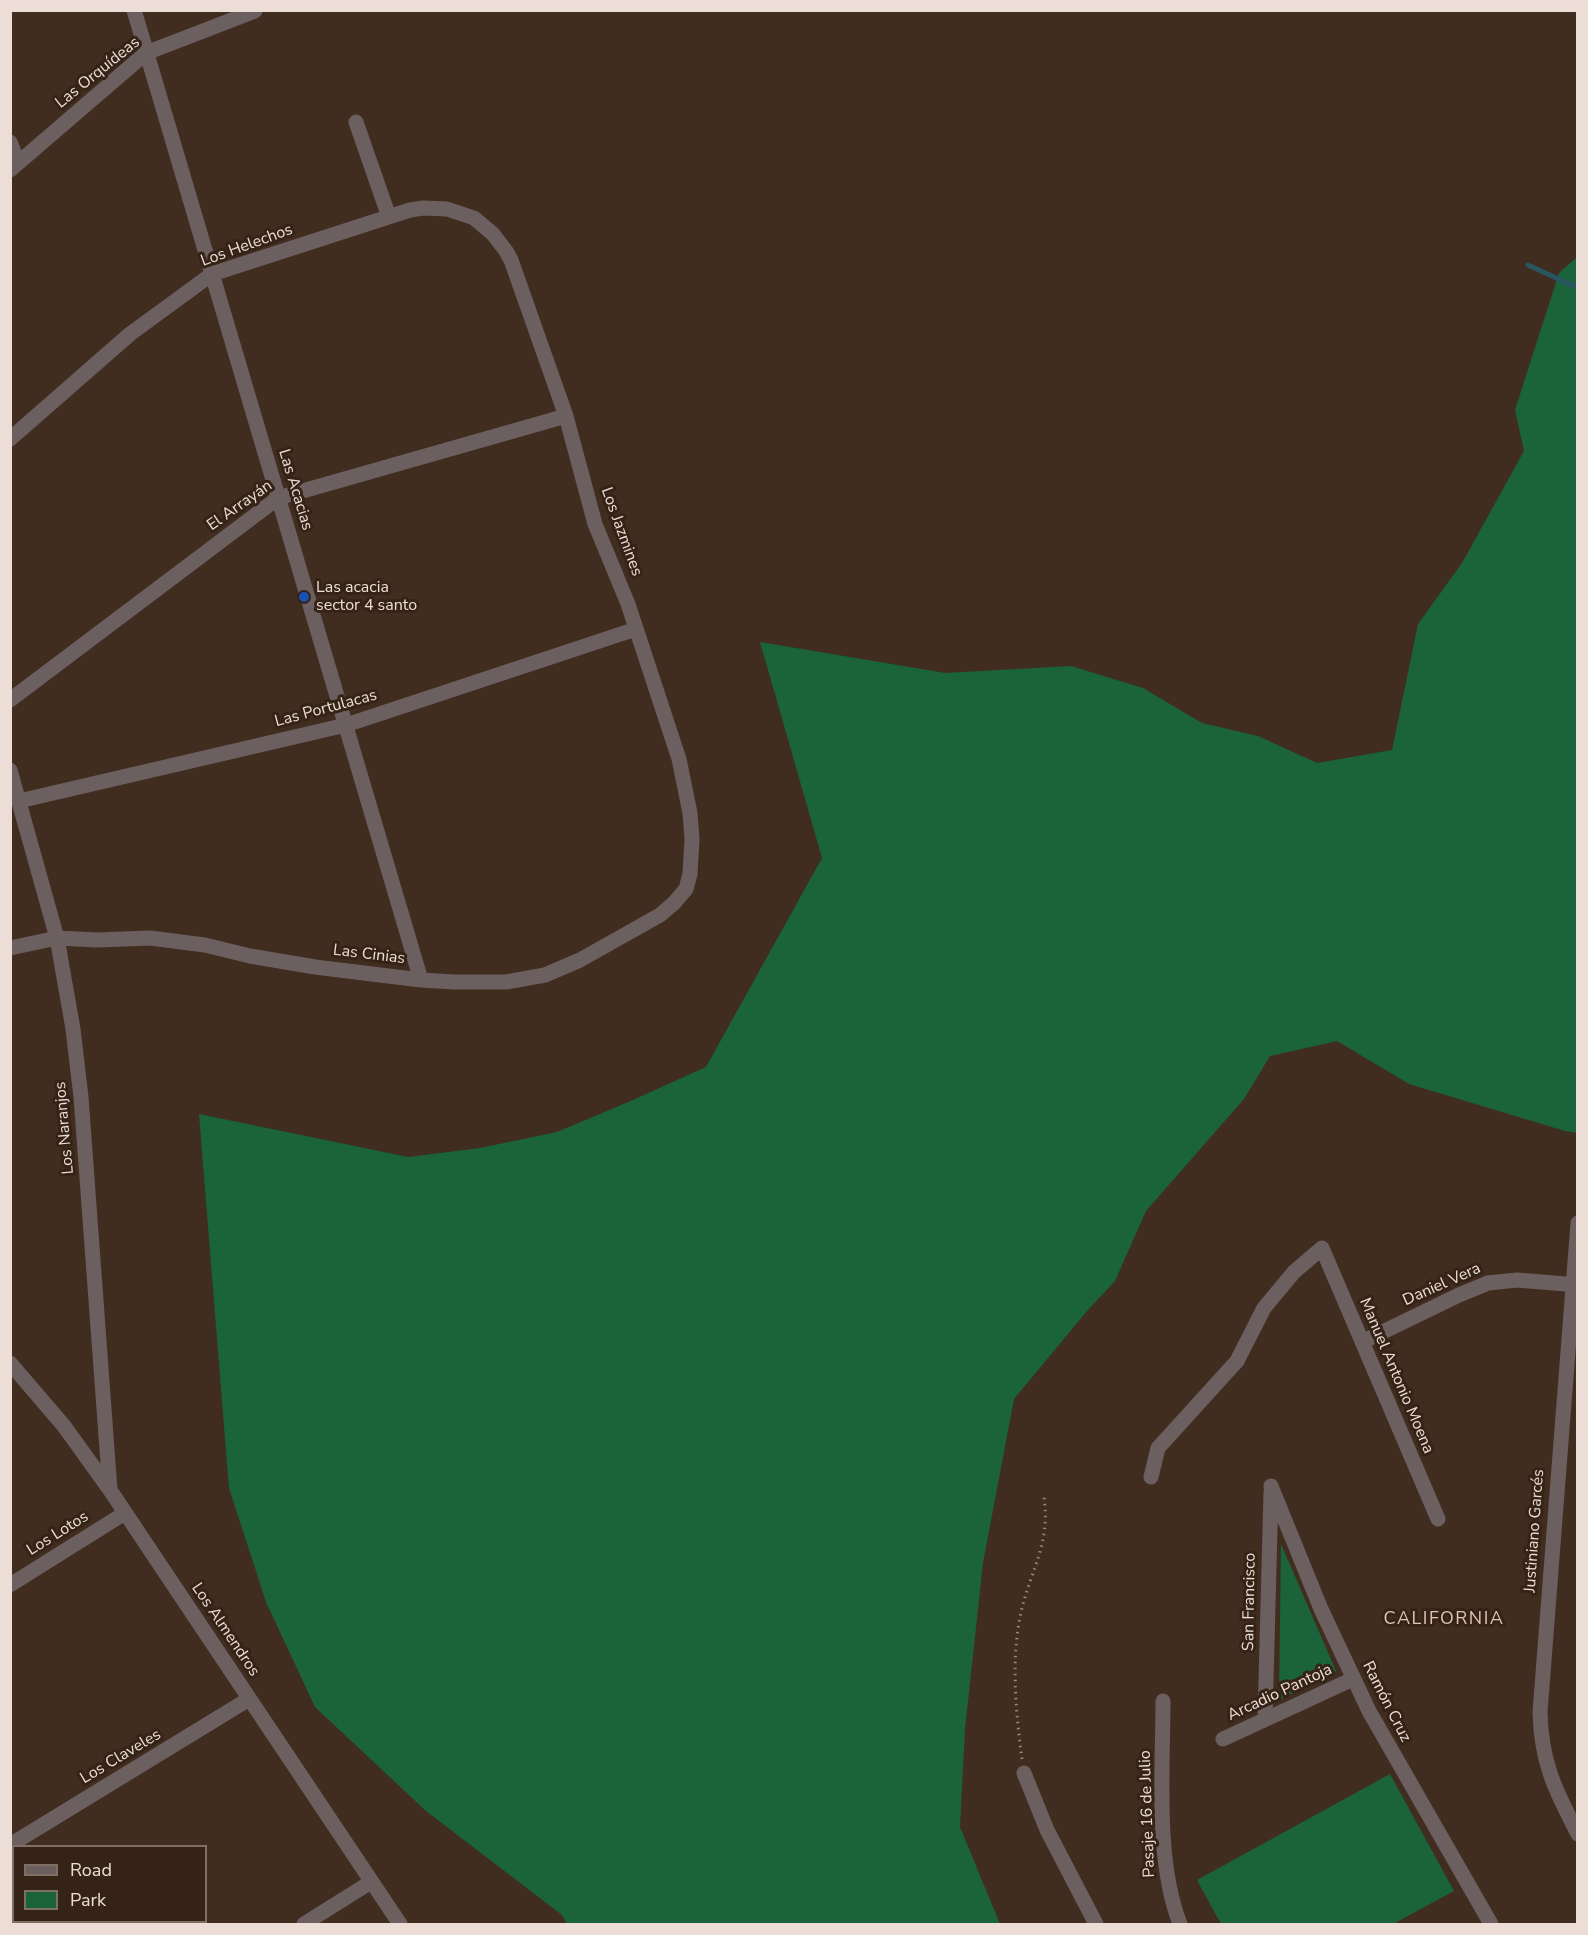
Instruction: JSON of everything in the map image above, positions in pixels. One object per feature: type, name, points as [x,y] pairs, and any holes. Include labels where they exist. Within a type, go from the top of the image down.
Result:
[{"type":"street","name":"Las Acacias","points":[[134,10],[421,980]]},
{"type":"street","name":"Las Orquídeas","points":[[14,166],[146,53],[255,11]]},
{"type":"street","points":[[356,122],[388,217]]},
{"type":"street","points":[[10,142],[14,166]]},
{"type":"street","name":"Los Helechos","points":[[10,439],[130,334],[212,274],[410,210],[435,208],[474,218]]},
{"type":"street","name":"Los Jazmines","points":[[474,218],[493,234],[511,260],[566,416],[596,524],[619,579],[674,741],[686,786],[692,833],[690,874]]},
{"type":"street","name":"El Arrayán","points":[[10,700],[278,498],[566,416]]},
{"type":"street","name":"Las Portulacas","points":[[19,801],[346,725],[636,629]]},
{"type":"street","name":"Los Naranjos","points":[[10,770],[57,938],[73,1029],[81,1097],[110,1490]]},
{"type":"street","name":"Las Cinias","points":[[10,948],[57,938],[164,939],[205,945],[283,962],[421,980],[506,982],[545,975],[564,968],[660,915],[681,897],[690,874]]},
{"type":"street","name":"Justiniano Garcés","points":[[1578,1223],[1540,1712],[1543,1752],[1548,1772],[1578,1834]]},
{"type":"street","name":"Manuel Antonio Moena","points":[[1151,1478],[1158,1448],[1237,1361],[1264,1308],[1294,1272],[1322,1248],[1438,1519]]},
{"type":"street","name":"Daniel Vera","points":[[1362,1342],[1458,1295],[1488,1283],[1517,1280],[1575,1284]]},
{"type":"street","name":"Los Almendros","points":[[10,1363],[64,1426],[110,1490],[400,1924]]},
{"type":"street","name":"Ramón Cruz","points":[[1271,1486],[1317,1599],[1353,1679],[1385,1742],[1491,1924]]},
{"type":"street","name":"San Francisco","points":[[1265,1719],[1271,1486]]},
{"type":"street","name":"Los Lotos","points":[[10,1585],[125,1513]]},
{"type":"street","name":"Arcadio Pantoja","points":[[1223,1739],[1353,1679]]},
{"type":"street","name":"Los Claveles","points":[[10,1845],[249,1699]]},
{"type":"street","name":"Pasaje 16 de Julio","points":[[1163,1701],[1164,1842],[1169,1890],[1180,1924]]},
{"type":"street","points":[[1024,1773],[1047,1830],[1096,1924]]},
{"type":"street","points":[[304,1924],[372,1882]]},
{"type":"path","points":[[1024,1773],[1017,1719],[1016,1642],[1025,1598],[1045,1538],[1044,1497]]},
{"type":"green space","points":[[1577,257],[1577,1133],[1409,1084],[1337,1041],[1270,1056],[1244,1099],[1146,1211],[1115,1281],[1014,1399],[983,1563],[965,1729],[960,1827],[1000,1924],[567,1924],[562,1915],[426,1811],[315,1707],[266,1602],[229,1488],[199,1114],[408,1157],[480,1148],[557,1132],[706,1067],[822,858],[760,642],[945,673],[1071,666],[1143,688],[1202,723],[1258,736],[1317,763],[1392,750],[1418,624],[1462,563],[1524,451],[1515,410],[1559,273]]},
{"type":"green space","points":[[1281,1544],[1336,1671],[1279,1700]]},
{"type":"green space","points":[[1390,1774],[1454,1891],[1393,1924],[1221,1924],[1197,1880]]},
{"type":"waterway","points":[[1528,265],[1578,288]]},
{"type":"place","name":"Las acacia sector 4 santo","points":[[304,597]]},
{"type":"district","name":"CALIFORNIA","points":[[1444,1620]]}]
